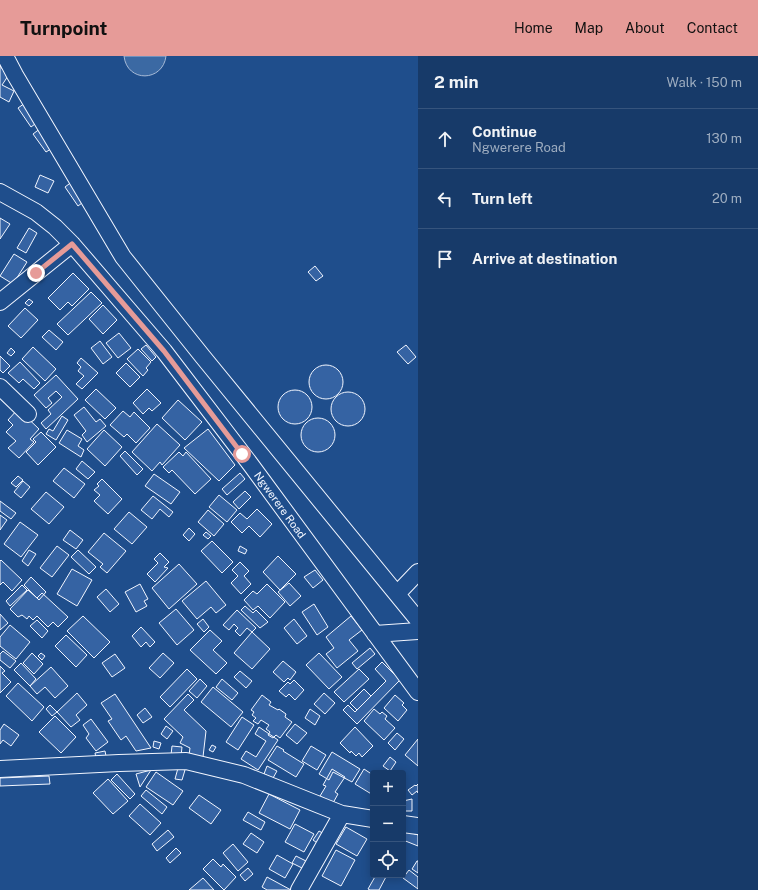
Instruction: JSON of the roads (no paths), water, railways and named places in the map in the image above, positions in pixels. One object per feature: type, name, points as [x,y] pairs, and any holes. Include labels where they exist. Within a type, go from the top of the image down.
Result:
[{"type":"street","points":[[5,56],[123,256],[203,357],[418,620]]},
{"type":"street","name":"Ngwerere Road","points":[[0,192],[36,212],[56,227],[164,351],[251,465],[418,692]]},
{"type":"street","points":[[0,302],[72,244]]},
{"type":"street","points":[[0,387],[28,414]]},
{"type":"street","points":[[397,594],[418,572]]},
{"type":"street","points":[[375,634],[418,631]]},
{"type":"street","points":[[0,769],[111,763],[186,761],[244,775],[342,814],[370,819]]},
{"type":"street","points":[[299,890],[342,814]]},
{"type":"street","points":[[406,824],[418,826]]},
{"type":"water","points":[[124,56],[166,56],[159,71],[152,75],[145,76],[138,75],[131,71]]}]
